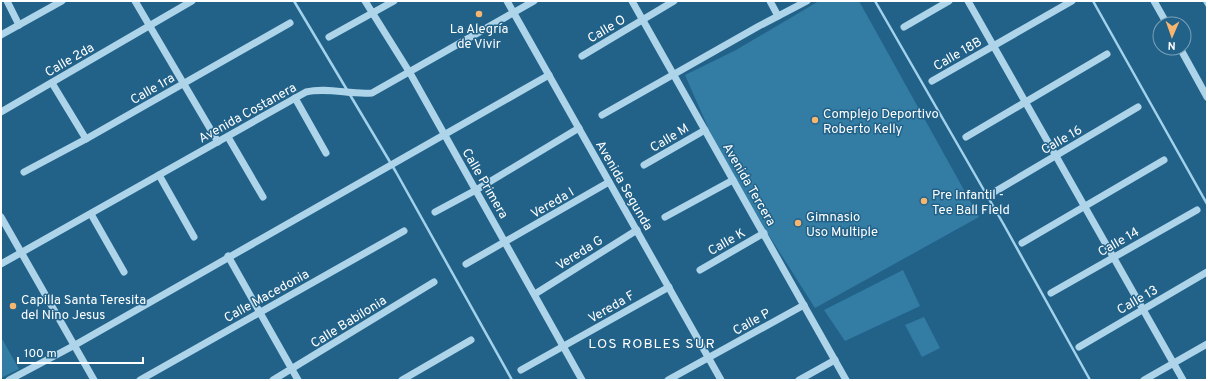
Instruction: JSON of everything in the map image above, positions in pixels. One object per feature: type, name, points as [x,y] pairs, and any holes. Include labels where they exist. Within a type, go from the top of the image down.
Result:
[{"type":"street","points":[[7,1],[19,25]]},
{"type":"street","points":[[1,35],[62,1]]},
{"type":"street","points":[[135,1],[218,142]]},
{"type":"street","name":"Calle 2da","points":[[1,112],[192,1]]},
{"type":"street","name":"Calle Primera","points":[[365,1],[410,72],[582,380]]},
{"type":"street","points":[[329,37],[394,1]]},
{"type":"street","name":"Avenida Segunda","points":[[507,1],[721,380]]},
{"type":"street","name":"Avenida Costanera","points":[[1,264],[295,98],[316,90],[357,94],[372,93],[534,1]]},
{"type":"street","name":"Avenida Tercera","points":[[632,1],[846,380]]},
{"type":"street","name":"Calle O","points":[[582,56],[674,1]]},
{"type":"street","points":[[770,1],[778,16]]},
{"type":"street","points":[[602,115],[673,74],[807,1]]},
{"type":"street","points":[[904,27],[949,1]]},
{"type":"street","points":[[968,1],[1183,380]]},
{"type":"street","name":"Calle 18B","points":[[932,81],[1072,1]]},
{"type":"street","points":[[1154,1],[1162,16]]},
{"type":"street","name":"Calle 1ra","points":[[24,172],[86,139],[290,23]]},
{"type":"street","points":[[966,137],[1107,54]]},
{"type":"street","points":[[1184,56],[1207,97]]},
{"type":"street","points":[[9,380],[75,345],[228,256],[549,75]]},
{"type":"street","points":[[52,83],[86,139]]},
{"type":"street","points":[[295,98],[326,153]]},
{"type":"street","name":"Calle 16","points":[[996,191],[1138,107]]},
{"type":"street","points":[[435,212],[476,190],[579,128]]},
{"type":"street","name":"Calle M","points":[[644,165],[705,130]]},
{"type":"street","points":[[228,137],[263,197]]},
{"type":"street","points":[[1022,244],[1164,160]]},
{"type":"street","points":[[159,175],[194,237]]},
{"type":"street","points":[[665,217],[733,180]]},
{"type":"street","name":"Vereda I","points":[[466,264],[610,182]]},
{"type":"street","name":"Calle 14","points":[[1051,293],[1197,210]]},
{"type":"street","points":[[91,214],[124,272]]},
{"type":"street","points":[[1,217],[94,380]]},
{"type":"street","name":"Vereda G","points":[[535,294],[637,230]]},
{"type":"street","name":"Calle Macedonia","points":[[140,380],[404,231]]},
{"type":"street","name":"Calle K","points":[[700,270],[764,234]]},
{"type":"street","points":[[228,256],[298,380]]},
{"type":"street","name":"Calle 13","points":[[1079,347],[1207,272]]},
{"type":"street","name":"Calle Babilonia","points":[[274,380],[434,282]]},
{"type":"street","name":"Vereda F","points":[[521,370],[669,286]]},
{"type":"street","name":"Calle P","points":[[668,380],[804,305]]},
{"type":"street","points":[[402,380],[471,340]]},
{"type":"street","points":[[1144,380],[1207,344]]},
{"type":"street","points":[[799,380],[835,360]]},
{"type":"shaded area","name":"Complejo Deportivo Roberto Kelly","points":[[819,1],[859,1],[979,217],[815,308],[725,166],[685,75],[736,50]]},
{"type":"shaded area","points":[[903,270],[920,306],[845,341],[824,310]]},
{"type":"shaded area","points":[[924,317],[940,348],[922,357],[905,325]]},
{"type":"shaded area","points":[[1,337],[19,369],[1,378]]},
{"type":"waterway","points":[[294,1],[396,172],[512,380]]},
{"type":"waterway","points":[[875,1],[1004,225],[1090,380]]},
{"type":"waterway","points":[[1093,1],[1207,204]]},
{"type":"waterway","points":[[1204,1],[1207,6]]},
{"type":"place","name":"La Alegría de Vivir","points":[[479,14]]},
{"type":"place","name":"Complejo Deportivo Roberto Kelly","points":[[815,120]]},
{"type":"place","name":"Pre Infantil - Tee Ball FIeld","points":[[924,201]]},
{"type":"place","name":"Gimnasio Uso Multiple","points":[[798,223]]},
{"type":"place","name":"Capilla Santa Teresita del Nino Jesus","points":[[13,306]]},
{"type":"district","name":"LOS ROBLES SUR","points":[[652,343]]}]
